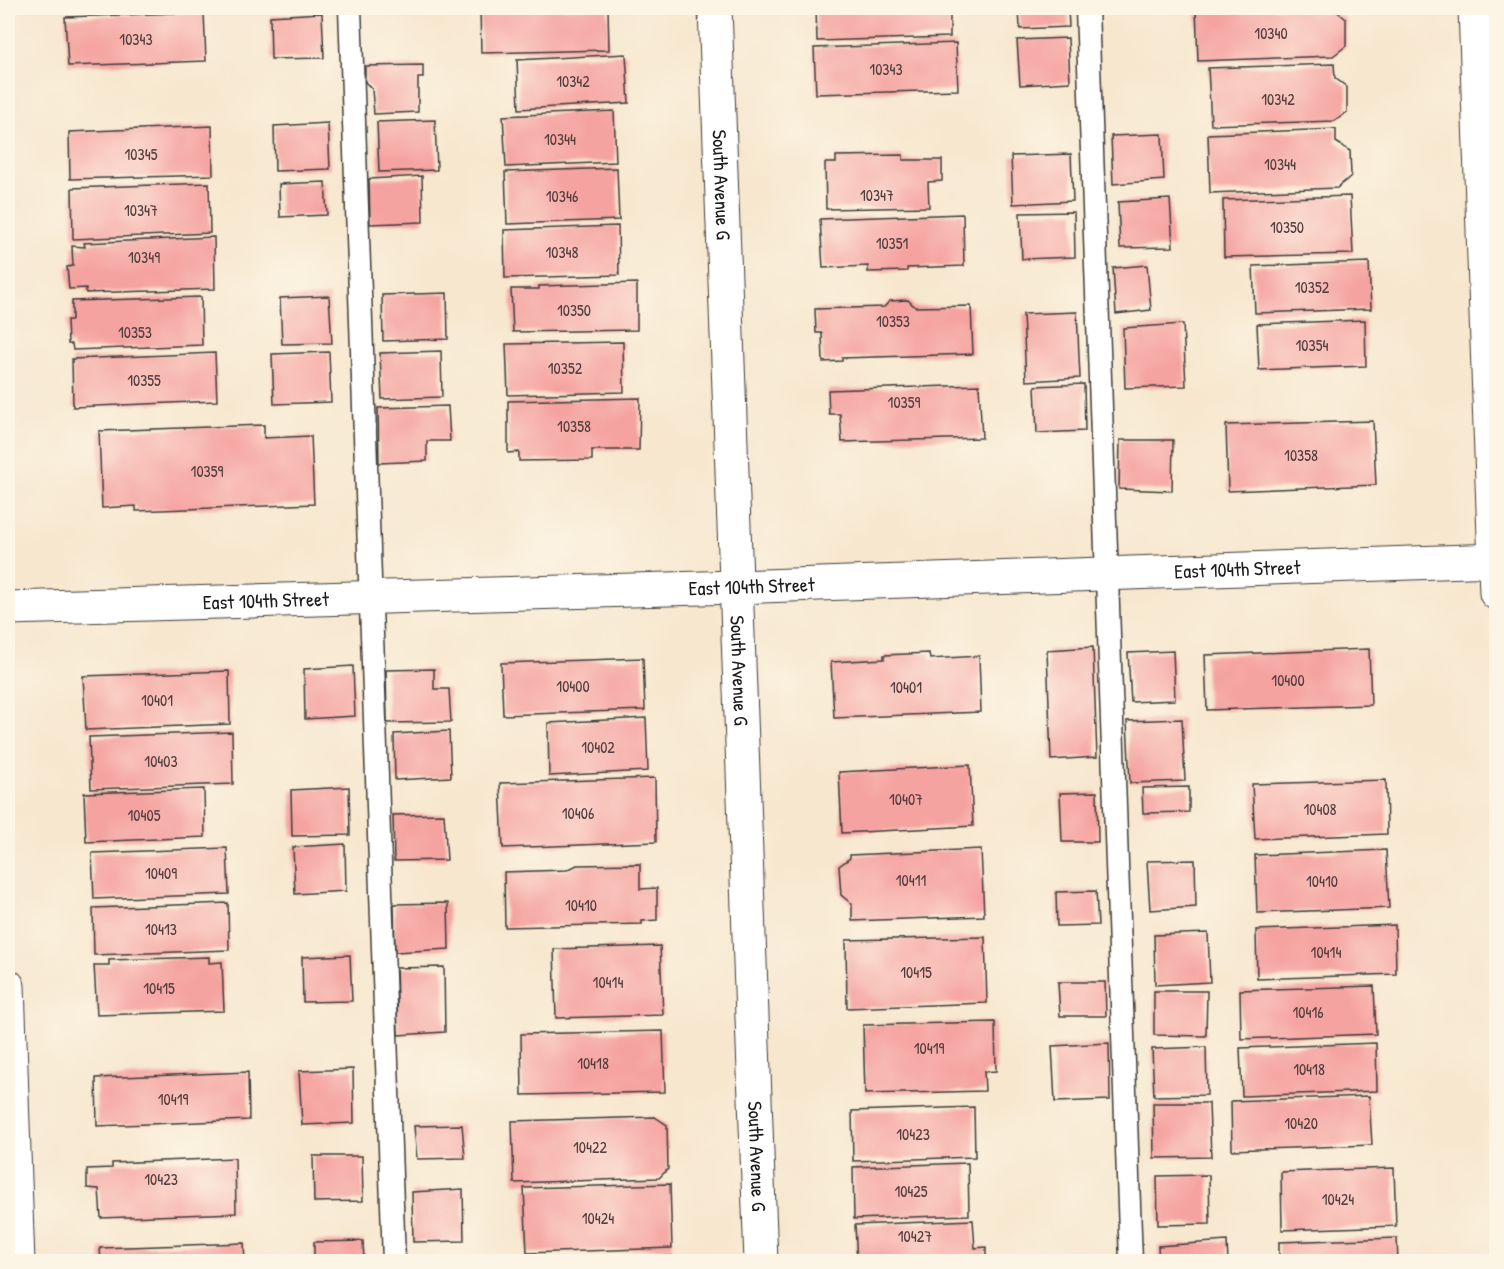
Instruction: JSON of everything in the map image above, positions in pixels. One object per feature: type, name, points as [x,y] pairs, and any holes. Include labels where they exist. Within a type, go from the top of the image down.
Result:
[{"type":"street","name":"South Avenue G","points":[[715,8],[761,1262]]},
{"type":"street","points":[[1475,8],[1497,593]]},
{"type":"street","name":"East 104th Street","points":[[8,608],[737,587],[1496,560]]},
{"type":"street","points":[[8,986],[18,1262]]},
{"type":"lane","points":[[350,8],[394,1262]]},
{"type":"lane","points":[[1087,8],[1131,1262]]},
{"type":"building","points":[[480,8],[608,8],[609,50],[481,53]]},
{"type":"building","points":[[816,8],[950,8],[950,37],[817,41]]},
{"type":"building","points":[[1019,8],[1068,8],[1069,27],[1020,29]]},
{"type":"building","points":[[1196,8],[1333,8],[1346,19],[1346,46],[1333,56],[1198,61]]},
{"type":"building","points":[[204,12],[206,61],[68,66],[65,17]]},
{"type":"building","points":[[322,13],[324,58],[271,59],[270,16]]},
{"type":"building","points":[[1068,38],[1070,82],[1020,85],[1017,40]]},
{"type":"building","points":[[956,43],[958,90],[816,94],[814,48]]},
{"type":"building","points":[[626,54],[629,103],[519,109],[517,60]]},
{"type":"building","points":[[1334,64],[1335,78],[1347,87],[1347,112],[1335,121],[1211,125],[1208,68]]},
{"type":"building","points":[[423,65],[423,78],[418,78],[418,112],[374,114],[372,89],[365,82],[365,66]]},
{"type":"building","points":[[614,111],[616,162],[506,167],[503,116]]},
{"type":"building","points":[[435,120],[437,170],[379,172],[377,122]]},
{"type":"building","points":[[328,123],[330,169],[275,171],[274,126]]},
{"type":"building","points":[[212,126],[213,175],[70,179],[69,132]]},
{"type":"building","points":[[1336,129],[1336,142],[1350,151],[1351,176],[1337,188],[1210,193],[1208,134]]},
{"type":"building","points":[[1162,134],[1164,180],[1113,184],[1111,136]]},
{"type":"building","points":[[1071,154],[1073,201],[1013,204],[1011,156]]},
{"type":"building","points":[[903,155],[903,160],[942,160],[942,181],[928,182],[929,207],[826,209],[825,163],[836,163],[836,156]]},
{"type":"building","points":[[617,168],[619,220],[507,224],[505,172]]},
{"type":"building","points":[[422,176],[423,222],[370,224],[369,179]]},
{"type":"building","points":[[325,182],[327,215],[280,217],[279,184]]},
{"type":"building","points":[[209,183],[210,233],[73,239],[72,188]]},
{"type":"building","points":[[1350,196],[1353,254],[1224,257],[1223,200]]},
{"type":"building","points":[[1170,199],[1173,247],[1120,248],[1118,202]]},
{"type":"building","points":[[1074,212],[1075,257],[1022,259],[1020,213]]},
{"type":"building","points":[[963,214],[964,266],[868,272],[868,266],[823,268],[820,219]]},
{"type":"building","points":[[618,226],[619,275],[505,278],[504,230]]},
{"type":"building","points":[[214,237],[215,289],[86,293],[86,288],[69,289],[67,267],[73,266],[72,246],[85,247],[84,243]]},
{"type":"building","points":[[1369,262],[1371,309],[1255,313],[1253,266]]},
{"type":"building","points":[[1147,265],[1151,310],[1116,314],[1113,268]]},
{"type":"building","points":[[637,283],[637,330],[513,332],[511,289]]},
{"type":"building","points":[[447,293],[448,339],[383,341],[382,295]]},
{"type":"building","points":[[329,296],[332,343],[282,344],[280,298]]},
{"type":"building","points":[[201,297],[202,345],[73,350],[72,344],[68,344],[67,320],[72,320],[72,301]]},
{"type":"building","points":[[908,300],[915,307],[971,306],[973,354],[842,358],[842,361],[823,362],[822,333],[816,333],[815,309],[884,307],[890,301]]},
{"type":"building","points":[[1077,312],[1080,378],[1026,381],[1023,314]]},
{"type":"building","points":[[1365,320],[1366,366],[1259,370],[1257,324]]},
{"type":"building","points":[[1183,324],[1186,386],[1125,388],[1123,328]]},
{"type":"building","points":[[623,342],[624,392],[508,395],[506,344]]},
{"type":"building","points":[[441,351],[442,397],[382,399],[380,353]]},
{"type":"building","points":[[329,352],[331,402],[274,404],[272,354]]},
{"type":"building","points":[[215,353],[217,401],[73,407],[72,359]]},
{"type":"building","points":[[1084,384],[1085,431],[1037,433],[1035,386]]},
{"type":"building","points":[[979,385],[982,438],[842,442],[840,414],[829,414],[828,390]]},
{"type":"building","points":[[640,398],[639,450],[592,450],[592,460],[519,461],[519,452],[508,453],[508,401]]},
{"type":"building","points":[[448,406],[450,441],[427,441],[427,461],[379,463],[378,408]]},
{"type":"building","points":[[1373,421],[1376,485],[1228,491],[1226,425]]},
{"type":"building","points":[[264,425],[264,438],[311,436],[314,504],[136,511],[136,506],[102,508],[99,431]]},
{"type":"building","points":[[1120,440],[1173,440],[1172,491],[1119,489]]},
{"type":"building","points":[[1093,647],[1097,757],[1051,760],[1047,650]]},
{"type":"building","points":[[1369,649],[1371,705],[1207,710],[1205,655]]},
{"type":"building","points":[[1173,651],[1175,700],[1131,702],[1128,653]]},
{"type":"building","points":[[929,653],[930,659],[979,656],[981,712],[834,718],[831,662],[884,659],[884,655]]},
{"type":"building","points":[[643,658],[645,710],[503,715],[501,663]]},
{"type":"building","points":[[353,666],[355,716],[305,719],[304,669]]},
{"type":"building","points":[[434,669],[434,689],[449,689],[451,722],[387,723],[386,670]]},
{"type":"building","points":[[229,671],[230,724],[86,730],[83,676]]},
{"type":"building","points":[[646,718],[648,771],[549,776],[548,723]]},
{"type":"building","points":[[1182,719],[1185,781],[1130,783],[1127,721]]},
{"type":"building","points":[[449,731],[451,777],[395,780],[394,734]]},
{"type":"building","points":[[232,732],[233,784],[91,789],[89,737]]},
{"type":"building","points":[[970,765],[973,826],[842,833],[839,772]]},
{"type":"building","points":[[655,778],[656,842],[503,848],[500,783]]},
{"type":"building","points":[[1386,780],[1387,834],[1255,839],[1252,784]]},
{"type":"building","points":[[349,787],[350,835],[292,836],[291,790]]},
{"type":"building","points":[[1189,787],[1189,812],[1143,813],[1142,788]]},
{"type":"building","points":[[204,789],[205,837],[86,842],[84,793]]},
{"type":"building","points":[[1097,792],[1098,842],[1062,842],[1060,793]]},
{"type":"building","points":[[444,814],[447,860],[394,861],[393,815]]},
{"type":"building","points":[[345,844],[346,891],[295,894],[293,847]]},
{"type":"building","points":[[227,848],[229,894],[94,899],[92,853]]},
{"type":"building","points":[[981,849],[984,916],[852,921],[852,904],[841,895],[839,866],[850,858],[850,855]]},
{"type":"building","points":[[1386,850],[1389,908],[1257,913],[1255,855]]},
{"type":"building","points":[[1195,860],[1196,907],[1150,910],[1147,861]]},
{"type":"building","points":[[640,864],[640,889],[657,888],[657,920],[642,921],[642,924],[505,927],[504,872],[567,870],[577,865]]},
{"type":"building","points":[[1096,891],[1098,925],[1057,926],[1056,892]]},
{"type":"building","points":[[228,903],[229,950],[94,955],[93,908]]},
{"type":"building","points":[[448,903],[449,949],[395,952],[394,904]]},
{"type":"building","points":[[1395,925],[1396,974],[1257,979],[1256,930]]},
{"type":"building","points":[[1208,933],[1210,982],[1155,985],[1154,935]]},
{"type":"building","points":[[985,937],[987,1003],[847,1008],[846,940]]},
{"type":"building","points":[[660,946],[663,1015],[556,1018],[554,949]]},
{"type":"building","points":[[350,955],[352,1001],[303,1002],[302,957]]},
{"type":"building","points":[[209,957],[209,963],[222,962],[224,1011],[97,1015],[94,965],[109,965],[109,960]]},
{"type":"building","points":[[444,967],[445,1032],[398,1035],[396,968]]},
{"type":"building","points":[[1058,982],[1105,982],[1106,1016],[1060,1016]]},
{"type":"building","points":[[1374,986],[1376,1034],[1241,1039],[1240,990]]},
{"type":"building","points":[[1154,991],[1207,991],[1206,1036],[1154,1035]]},
{"type":"building","points":[[995,1022],[996,1071],[984,1072],[985,1091],[865,1094],[863,1025]]},
{"type":"building","points":[[663,1031],[665,1092],[522,1095],[521,1034]]},
{"type":"building","points":[[1109,1043],[1110,1100],[1055,1102],[1052,1046]]},
{"type":"building","points":[[1376,1043],[1377,1091],[1242,1096],[1240,1048]]},
{"type":"building","points":[[1206,1047],[1207,1095],[1154,1096],[1152,1049]]},
{"type":"building","points":[[353,1069],[354,1123],[302,1125],[299,1071]]},
{"type":"building","points":[[248,1072],[249,1120],[97,1126],[96,1078]]},
{"type":"building","points":[[1369,1096],[1372,1145],[1232,1150],[1231,1101]]},
{"type":"building","points":[[1153,1103],[1209,1103],[1211,1157],[1154,1158]]},
{"type":"building","points":[[974,1107],[975,1157],[853,1161],[852,1111]]},
{"type":"building","points":[[655,1117],[667,1125],[668,1169],[659,1178],[514,1183],[512,1121]]},
{"type":"building","points":[[462,1125],[465,1158],[417,1159],[414,1126]]},
{"type":"building","points":[[313,1156],[362,1156],[363,1201],[314,1202]]},
{"type":"building","points":[[235,1158],[236,1213],[101,1218],[99,1189],[87,1188],[87,1169],[112,1168],[112,1163]]},
{"type":"building","points":[[968,1163],[969,1215],[854,1219],[853,1167]]},
{"type":"building","points":[[1394,1168],[1396,1226],[1282,1230],[1281,1172]]},
{"type":"building","points":[[1209,1175],[1210,1224],[1158,1225],[1157,1176]]},
{"type":"building","points":[[670,1184],[672,1248],[527,1253],[524,1188]]},
{"type":"building","points":[[463,1189],[464,1241],[413,1242],[412,1192]]},
{"type":"building","points":[[973,1220],[975,1248],[986,1247],[986,1262],[857,1262],[855,1225]]},
{"type":"building","points":[[1397,1238],[1398,1262],[1279,1262],[1279,1242]]},
{"type":"building","points":[[363,1241],[364,1262],[314,1262],[314,1242]]},
{"type":"building","points":[[1227,1241],[1228,1262],[1159,1262],[1158,1246]]},
{"type":"building","points":[[244,1243],[245,1262],[101,1262],[100,1248]]},
{"type":"building","points":[[672,1256],[672,1262],[580,1262],[580,1260]]}]
